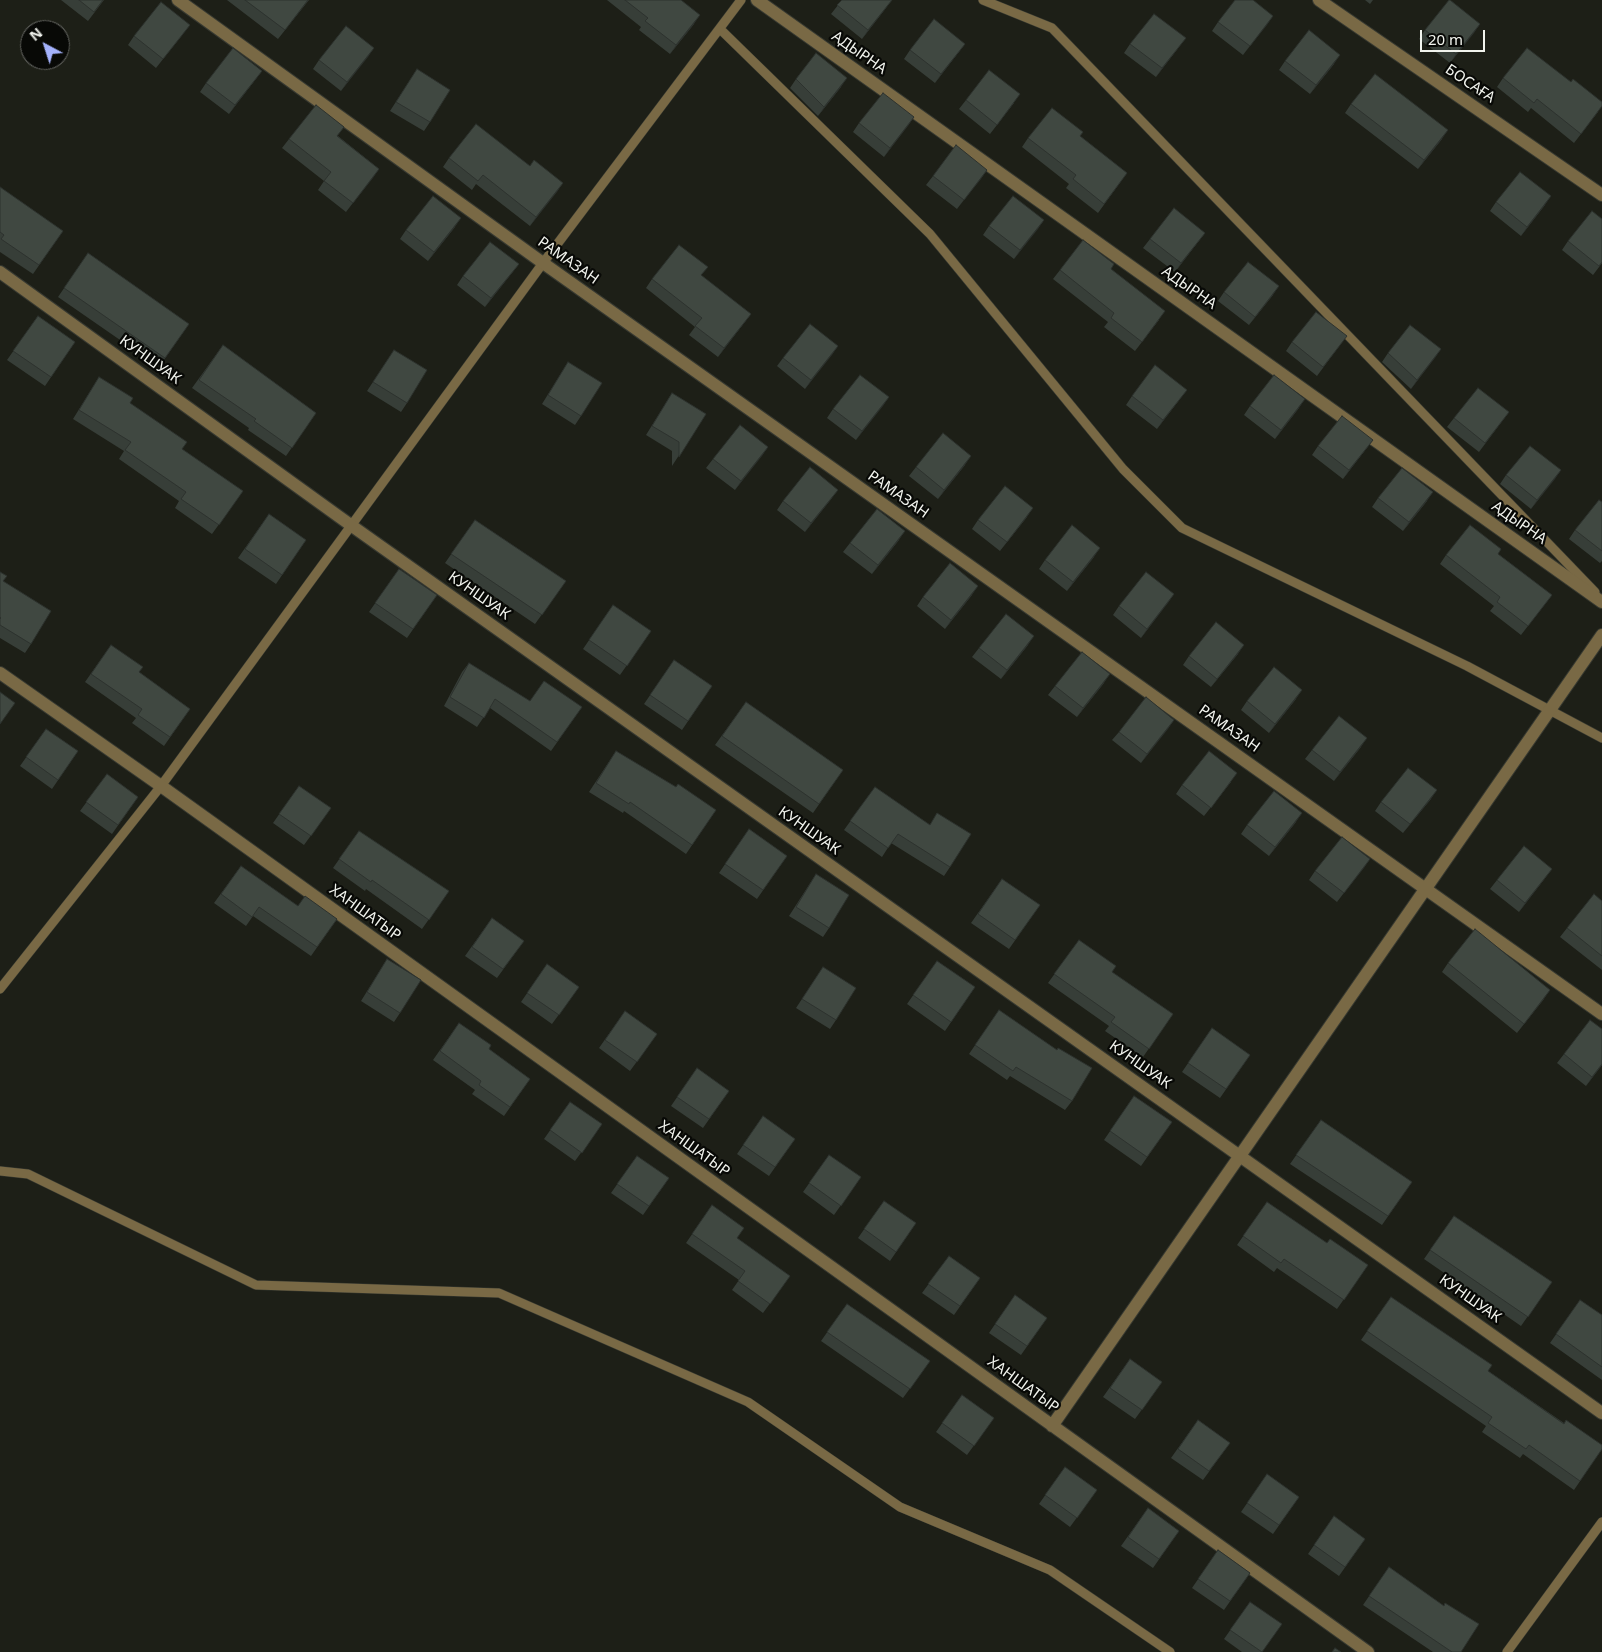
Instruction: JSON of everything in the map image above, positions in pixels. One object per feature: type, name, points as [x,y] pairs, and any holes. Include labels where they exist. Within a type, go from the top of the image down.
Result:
[{"type":"street","name":"РАМАЗАН","points":[[178,0],[543,263],[1602,1014]]},
{"type":"street","name":"АДЫРНА","points":[[757,0],[1602,601]]},
{"type":"street","name":"БОСАҒА","points":[[1319,0],[1602,195]]},
{"type":"street","name":"КУНШУАК","points":[[0,272],[352,526],[1602,1413]]},
{"type":"street","points":[[1052,1426],[1602,635]]},
{"type":"street","name":"ХАНШАТЫР","points":[[0,673],[161,786],[1368,1652]]},
{"type":"lane","points":[[0,989],[161,786],[543,263],[741,0]]},
{"type":"lane","points":[[983,0],[1052,28],[1602,601]]},
{"type":"lane","points":[[720,28],[930,234],[1123,469],[1182,528],[1467,666],[1602,738]]},
{"type":"lane","points":[[0,1171],[28,1174],[256,1285],[499,1293],[748,1402],[900,1507],[1050,1570],[1170,1652]]},
{"type":"lane","points":[[1507,1652],[1602,1522]]},
{"type":"building","points":[[79,0],[103,0],[94,12]]},
{"type":"building","points":[[245,0],[308,0],[285,30]]},
{"type":"building","points":[[625,0],[681,0],[700,15],[676,45],[645,21],[648,18]]},
{"type":"building","points":[[842,0],[892,0],[868,30],[837,5]]},
{"type":"building","points":[[1235,0],[1253,0],[1273,16],[1250,46],[1218,22]]},
{"type":"building","points":[[1449,0],[1480,24],[1456,54],[1425,30]]},
{"type":"building","points":[[161,2],[190,25],[163,59],[134,36]]},
{"type":"building","points":[[1154,14],[1186,38],[1162,68],[1130,44]]},
{"type":"building","points":[[934,19],[965,44],[941,74],[910,50]]},
{"type":"building","points":[[346,26],[374,48],[347,82],[319,60]]},
{"type":"building","points":[[1309,30],[1340,55],[1316,85],[1285,61]]},
{"type":"building","points":[[233,48],[262,71],[235,105],[206,83]]},
{"type":"building","points":[[1527,48],[1571,82],[1573,79],[1602,102],[1602,106],[1581,134],[1537,99],[1534,103],[1503,78]]},
{"type":"building","points":[[816,53],[847,78],[824,107],[796,79]]},
{"type":"building","points":[[417,69],[450,90],[430,122],[396,102]]},
{"type":"building","points":[[989,70],[1020,94],[997,125],[966,100]]},
{"type":"building","points":[[1375,74],[1448,130],[1424,160],[1351,104]]},
{"type":"building","points":[[883,93],[914,117],[890,148],[859,123]]},
{"type":"building","points":[[316,105],[344,127],[337,136],[379,169],[353,203],[324,181],[331,172],[289,139]]},
{"type":"building","points":[[1052,108],[1083,132],[1080,136],[1127,173],[1104,204],[1073,179],[1076,175],[1028,138]]},
{"type":"building","points":[[476,124],[530,166],[534,160],[563,183],[536,217],[483,175],[478,181],[449,158]]},
{"type":"building","points":[[956,145],[987,170],[964,200],[933,176]]},
{"type":"building","points":[[1520,172],[1551,196],[1527,227],[1496,202]]},
{"type":"building","points":[[0,187],[63,231],[39,265],[1,239],[4,235],[0,232]]},
{"type":"building","points":[[433,196],[461,218],[434,252],[406,230]]},
{"type":"building","points":[[1013,196],[1044,220],[1020,250],[989,226]]},
{"type":"building","points":[[1174,208],[1205,233],[1181,263],[1150,239]]},
{"type":"building","points":[[1592,211],[1602,219],[1602,262],[1599,266],[1568,241]]},
{"type":"building","points":[[1083,240],[1114,264],[1111,269],[1165,311],[1142,342],[1111,318],[1114,313],[1060,270]]},
{"type":"building","points":[[490,242],[519,264],[491,298],[463,276]]},
{"type":"building","points":[[679,245],[708,267],[701,275],[751,314],[724,348],[695,326],[702,318],[652,279]]},
{"type":"building","points":[[88,253],[189,324],[165,358],[64,288]]},
{"type":"building","points":[[1248,262],[1279,286],[1255,317],[1224,292]]},
{"type":"building","points":[[1316,312],[1347,336],[1323,367],[1292,342]]},
{"type":"building","points":[[38,316],[75,342],[51,377],[13,351]]},
{"type":"building","points":[[810,324],[838,346],[811,380],[783,358]]},
{"type":"building","points":[[1410,325],[1441,349],[1417,380],[1388,353]]},
{"type":"building","points":[[223,345],[316,413],[292,448],[254,421],[256,419],[199,380]]},
{"type":"building","points":[[394,350],[427,370],[407,403],[373,382]]},
{"type":"building","points":[[568,362],[602,383],[581,416],[548,395]]},
{"type":"building","points":[[1155,365],[1187,390],[1163,420],[1132,396]]},
{"type":"building","points":[[860,375],[889,397],[862,431],[833,409]]},
{"type":"building","points":[[1274,375],[1305,399],[1281,430],[1250,406]]},
{"type":"building","points":[[99,377],[133,398],[130,403],[187,442],[182,449],[243,491],[219,525],[181,499],[186,492],[125,450],[131,442],[79,410]]},
{"type":"building","points":[[1478,388],[1509,412],[1485,443],[1454,418]]},
{"type":"building","points":[[672,393],[706,414],[679,457],[679,442],[652,426]]},
{"type":"building","points":[[1342,416],[1373,440],[1349,470],[1318,446]]},
{"type":"building","points":[[740,425],[768,447],[741,481],[713,459]]},
{"type":"building","points":[[943,433],[971,456],[944,490],[916,467]]},
{"type":"building","points":[[1530,446],[1561,470],[1537,500],[1506,475]]},
{"type":"building","points":[[810,467],[838,490],[811,523],[783,501]]},
{"type":"building","points":[[1402,468],[1433,492],[1409,522],[1378,498]]},
{"type":"building","points":[[1005,486],[1033,508],[1007,542],[978,520]]},
{"type":"building","points":[[1599,500],[1602,502],[1602,551],[1575,530]]},
{"type":"building","points":[[877,509],[905,531],[878,565],[850,543]]},
{"type":"building","points":[[269,514],[306,540],[282,575],[245,549]]},
{"type":"building","points":[[475,520],[566,581],[542,615],[451,554]]},
{"type":"building","points":[[1072,525],[1100,548],[1073,582],[1045,560]]},
{"type":"building","points":[[1470,525],[1501,549],[1498,554],[1552,595],[1528,626],[1497,602],[1500,597],[1446,555]]},
{"type":"building","points":[[950,563],[978,586],[951,620],[923,597]]},
{"type":"building","points":[[399,569],[437,595],[413,629],[375,603]]},
{"type":"building","points":[[0,572],[7,576],[3,581],[51,611],[31,644],[0,625]]},
{"type":"building","points":[[1146,572],[1174,594],[1147,629],[1119,606]]},
{"type":"building","points":[[613,605],[651,631],[627,666],[589,640]]},
{"type":"building","points":[[1006,614],[1034,636],[1007,670],[979,648]]},
{"type":"building","points":[[1216,622],[1244,645],[1217,679],[1189,656]]},
{"type":"building","points":[[111,645],[143,667],[139,672],[190,709],[170,737],[138,715],[142,709],[91,674]]},
{"type":"building","points":[[1082,652],[1110,674],[1083,708],[1055,686]]},
{"type":"building","points":[[674,660],[712,686],[688,721],[650,695]]},
{"type":"building","points":[[469,663],[530,701],[544,681],[582,707],[557,742],[495,699],[484,718],[450,697]]},
{"type":"building","points":[[1274,667],[1302,690],[1275,724],[1247,701]]},
{"type":"building","points":[[0,692],[15,703],[0,724]]},
{"type":"building","points":[[1146,697],[1174,720],[1147,754],[1119,732]]},
{"type":"building","points":[[746,702],[843,770],[819,804],[722,736]]},
{"type":"building","points":[[1339,716],[1367,738],[1340,772],[1312,750]]},
{"type":"building","points":[[46,729],[78,751],[58,780],[26,757]]},
{"type":"building","points":[[616,751],[676,787],[678,784],[716,810],[692,845],[630,802],[629,804],[596,783]]},
{"type":"building","points":[[1209,751],[1237,773],[1211,808],[1182,785]]},
{"type":"building","points":[[1408,768],[1437,790],[1410,824],[1381,802]]},
{"type":"building","points":[[107,774],[138,797],[118,825],[86,802]]},
{"type":"building","points":[[299,786],[331,808],[311,836],[279,814]]},
{"type":"building","points":[[875,787],[930,825],[937,813],[971,834],[950,867],[898,834],[888,848],[850,821]]},
{"type":"building","points":[[1274,791],[1302,813],[1275,847],[1247,825]]},
{"type":"building","points":[[749,829],[787,856],[763,890],[725,864]]},
{"type":"building","points":[[359,831],[449,891],[429,920],[339,859]]},
{"type":"building","points":[[1342,837],[1370,859],[1344,893],[1315,871]]},
{"type":"building","points":[[1524,846],[1552,869],[1525,903],[1497,880]]},
{"type":"building","points":[[241,866],[298,906],[305,896],[337,919],[317,947],[259,907],[252,917],[221,894]]},
{"type":"building","points":[[816,874],[849,895],[829,928],[796,907]]},
{"type":"building","points":[[1002,879],[1040,905],[1015,940],[978,914]]},
{"type":"building","points":[[1594,894],[1602,901],[1602,956],[1567,928]]},
{"type":"building","points":[[492,918],[524,941],[503,969],[472,947]]},
{"type":"building","points":[[1475,929],[1550,990],[1524,1024],[1448,963]]},
{"type":"building","points":[[1079,940],[1116,966],[1112,972],[1173,1014],[1149,1049],[1111,1022],[1115,1017],[1054,974]]},
{"type":"building","points":[[387,959],[421,980],[400,1013],[367,992]]},
{"type":"building","points":[[937,961],[975,987],[951,1022],[913,995]]},
{"type":"building","points":[[547,964],[579,987],[559,1015],[527,993]]},
{"type":"building","points":[[823,967],[856,988],[836,1020],[802,999]]},
{"type":"building","points":[[999,1010],[1057,1050],[1058,1048],[1092,1068],[1072,1101],[1016,1067],[1013,1071],[975,1045]]},
{"type":"building","points":[[625,1011],[657,1034],[637,1062],[605,1040]]},
{"type":"building","points":[[1590,1020],[1602,1029],[1602,1064],[1592,1077],[1564,1054]]},
{"type":"building","points":[[459,1023],[491,1045],[489,1049],[530,1079],[510,1107],[479,1085],[481,1081],[440,1051]]},
{"type":"building","points":[[1212,1028],[1250,1055],[1226,1089],[1188,1063]]},
{"type":"building","points":[[697,1068],[729,1091],[709,1119],[677,1097]]},
{"type":"building","points":[[1134,1096],[1172,1122],[1147,1157],[1110,1131]]},
{"type":"building","points":[[570,1102],[602,1124],[582,1153],[550,1130]]},
{"type":"building","points":[[763,1116],[795,1139],[775,1167],[743,1145]]},
{"type":"building","points":[[1321,1120],[1412,1182],[1388,1216],[1296,1155]]},
{"type":"building","points":[[829,1155],[861,1177],[841,1206],[809,1183]]},
{"type":"building","points":[[637,1156],[669,1178],[649,1206],[617,1184]]},
{"type":"building","points":[[884,1201],[916,1223],[896,1252],[864,1229]]},
{"type":"building","points":[[1267,1202],[1327,1243],[1330,1239],[1368,1265],[1344,1300],[1284,1259],[1281,1263],[1243,1236]]},
{"type":"building","points":[[712,1205],[744,1228],[737,1238],[790,1276],[770,1304],[738,1281],[745,1271],[692,1234]]},
{"type":"building","points":[[1454,1216],[1552,1282],[1528,1317],[1430,1250]]},
{"type":"building","points":[[949,1256],[980,1278],[960,1306],[928,1284]]},
{"type":"building","points":[[1015,1295],[1047,1318],[1027,1346],[995,1324]]},
{"type":"building","points":[[1391,1297],[1492,1365],[1488,1371],[1564,1424],[1566,1420],[1602,1445],[1602,1449],[1580,1481],[1529,1445],[1526,1449],[1488,1423],[1492,1417],[1367,1331]]},
{"type":"building","points":[[1580,1300],[1602,1315],[1602,1367],[1556,1334]]},
{"type":"building","points":[[847,1304],[930,1361],[910,1389],[827,1332]]},
{"type":"building","points":[[1130,1359],[1162,1382],[1142,1410],[1110,1388]]},
{"type":"building","points":[[962,1395],[994,1418],[974,1446],[942,1423]]},
{"type":"building","points":[[1198,1420],[1230,1443],[1209,1471],[1178,1449]]},
{"type":"building","points":[[1065,1467],[1097,1490],[1077,1518],[1045,1495]]},
{"type":"building","points":[[1267,1474],[1299,1497],[1279,1525],[1247,1503]]},
{"type":"building","points":[[1148,1508],[1179,1531],[1159,1559],[1128,1537]]},
{"type":"building","points":[[1334,1516],[1365,1539],[1345,1567],[1314,1545]]},
{"type":"building","points":[[1218,1550],[1250,1573],[1230,1601],[1198,1579]]},
{"type":"building","points":[[1389,1567],[1444,1606],[1445,1603],[1479,1624],[1461,1652],[1452,1652],[1369,1596]]},
{"type":"building","points":[[1250,1602],[1282,1624],[1262,1652],[1230,1630]]},
{"type":"building","points":[[1335,1648],[1341,1652],[1332,1652]]}]
